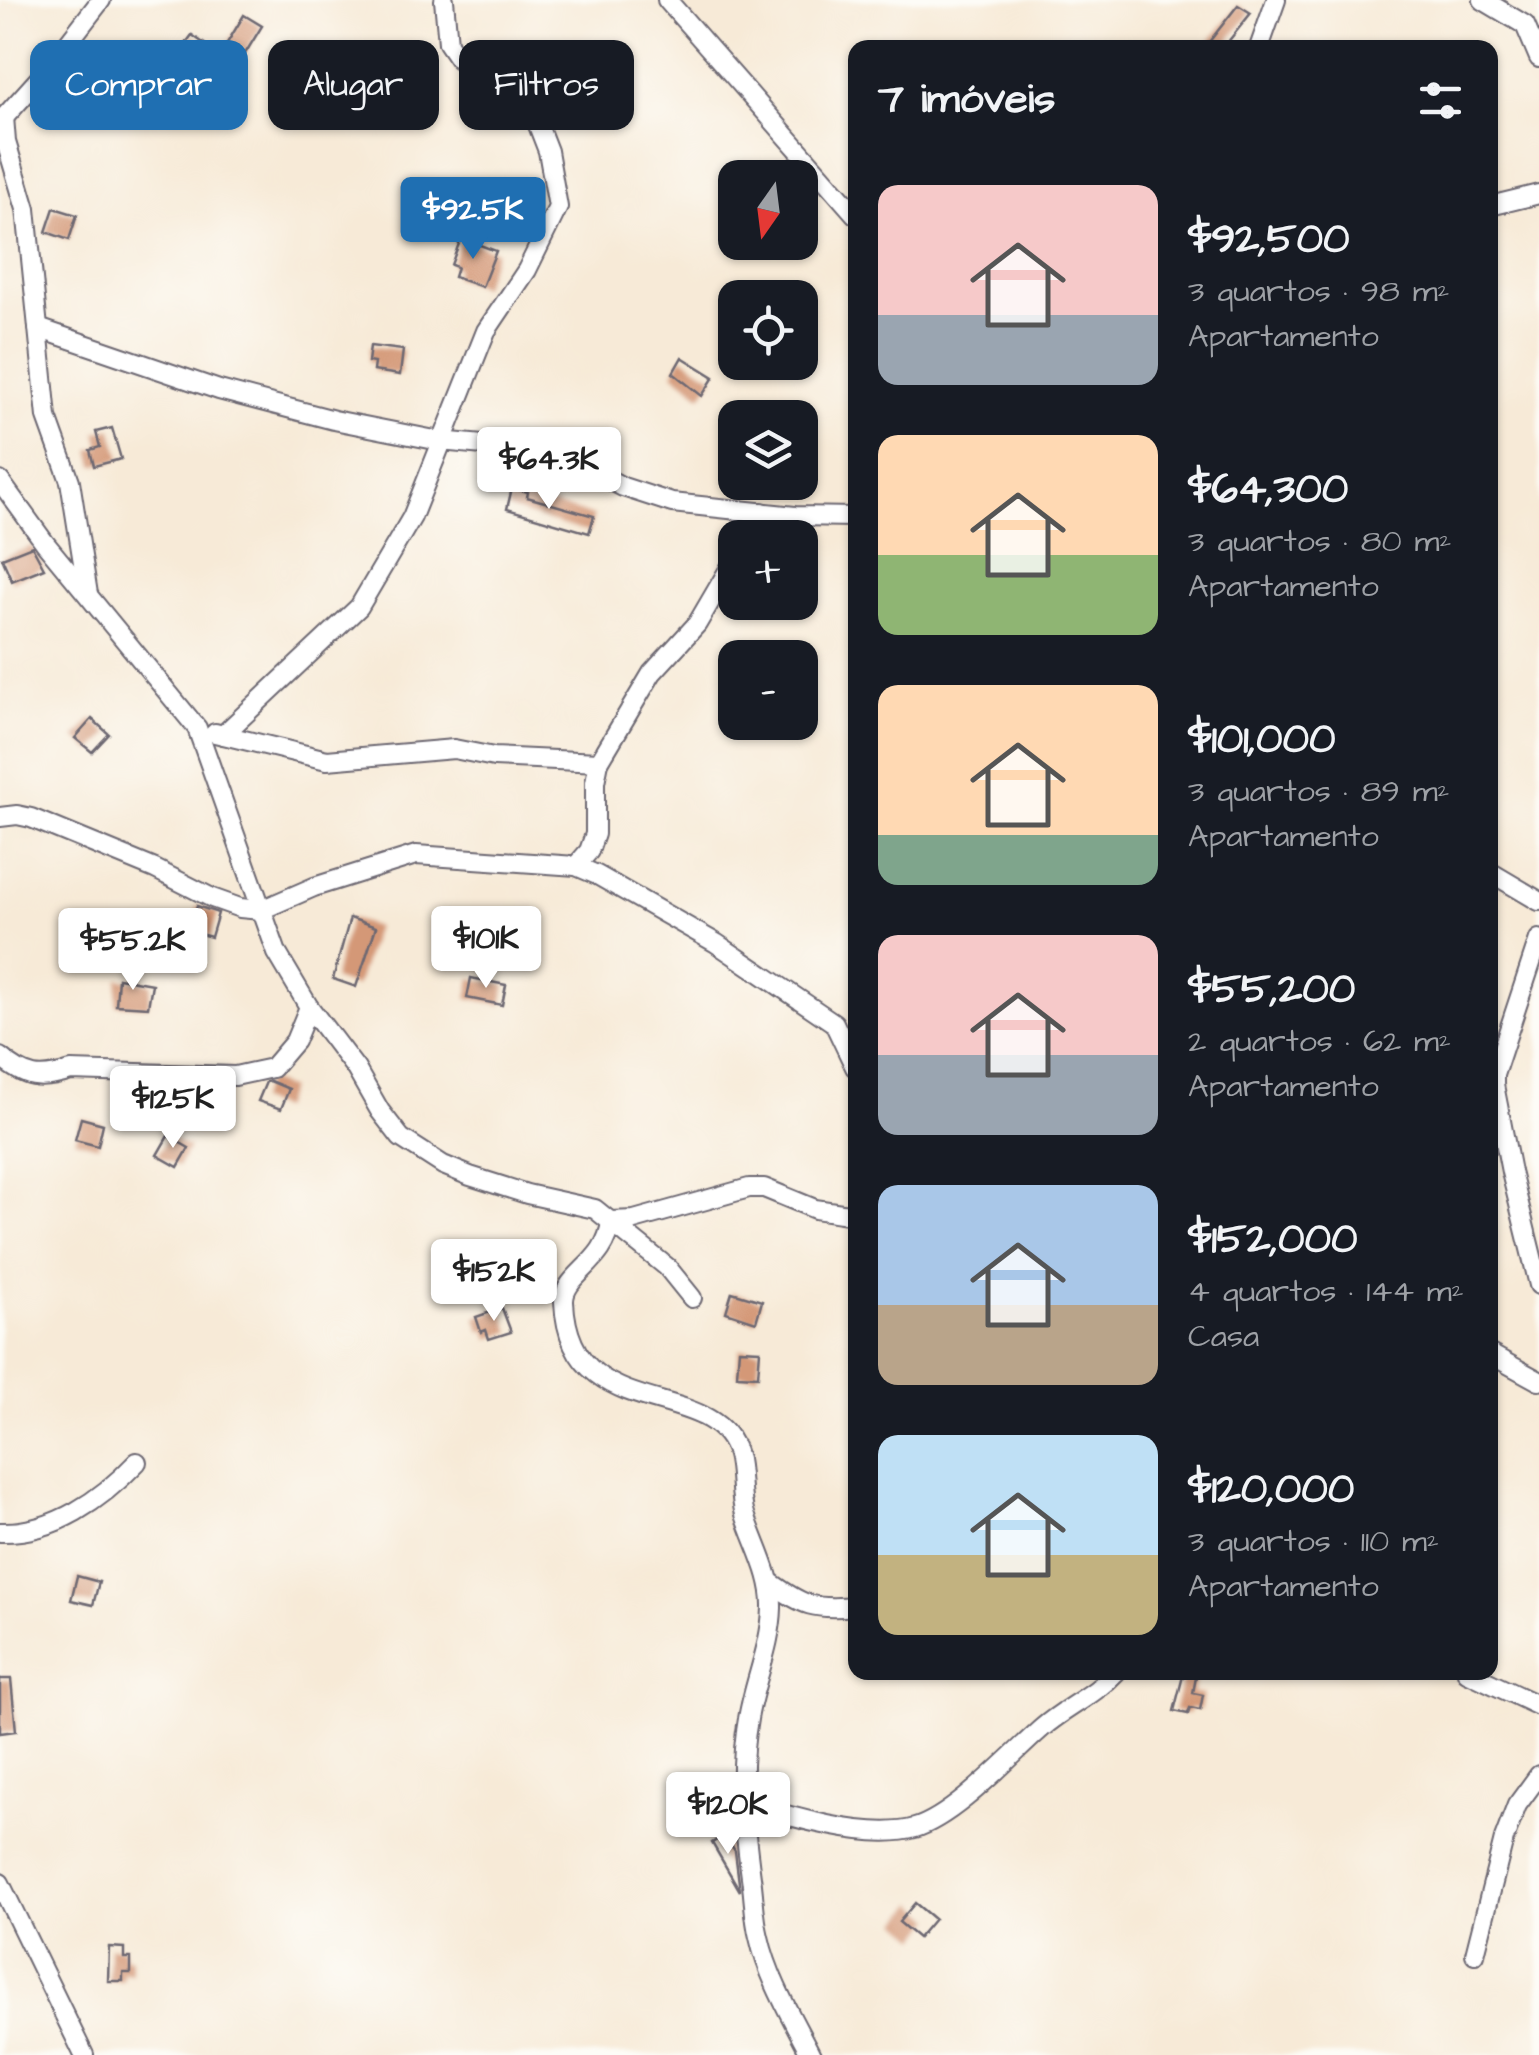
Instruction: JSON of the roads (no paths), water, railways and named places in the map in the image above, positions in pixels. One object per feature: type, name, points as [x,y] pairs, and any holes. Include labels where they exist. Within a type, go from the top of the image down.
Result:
[{"type":"street","points":[[88,595],[70,480],[47,417],[26,209],[2,120],[48,70],[101,0]]},
{"type":"street","points":[[223,735],[359,607],[412,517],[486,331],[526,270],[558,207],[548,151],[536,120],[506,91],[458,59],[448,42],[444,0]]},
{"type":"street","points":[[668,0],[848,206]]},
{"type":"street","points":[[1262,40],[1276,0]]},
{"type":"street","points":[[1482,0],[1525,25],[1539,58]]},
{"type":"street","points":[[1498,204],[1539,194]]},
{"type":"street","points":[[38,328],[219,390],[334,420],[440,441],[538,450],[583,466],[623,487],[672,503],[848,517]]},
{"type":"street","points":[[0,481],[45,543],[198,728],[277,953],[309,1007],[401,1138],[442,1165],[470,1176],[595,1209],[667,1267],[692,1298]]},
{"type":"street","points":[[757,520],[762,512]]},
{"type":"street","points":[[576,866],[595,834],[599,762],[652,672],[698,624],[718,589]]},
{"type":"street","points":[[198,728],[326,760],[454,749],[494,757],[599,762]]},
{"type":"street","points":[[0,817],[31,818],[155,869],[212,898],[240,908],[261,910],[314,887],[416,855],[576,866],[716,943],[834,1023],[848,1053]]},
{"type":"street","points":[[1498,877],[1539,901]]},
{"type":"street","points":[[1498,1062],[1539,940]]},
{"type":"street","points":[[0,1057],[28,1075],[46,1079],[71,1071],[236,1076],[272,1068],[295,1042],[309,1007]]},
{"type":"street","points":[[1498,1105],[1539,1285]]},
{"type":"street","points":[[611,1221],[634,1220],[749,1188],[764,1188],[815,1209],[848,1215]]},
{"type":"street","points":[[611,1221],[606,1246],[565,1292],[571,1334],[583,1362],[621,1390],[705,1415],[719,1424],[737,1454],[744,1511],[770,1582],[769,1630],[747,1721],[741,1802],[759,1940],[811,2055]]},
{"type":"street","points":[[1498,1358],[1539,1380]]},
{"type":"street","points":[[0,1532],[26,1532],[62,1518],[110,1491],[138,1462]]},
{"type":"street","points":[[770,1582],[814,1608],[848,1606]]},
{"type":"street","points":[[741,1802],[840,1828],[915,1828],[969,1794],[1046,1724],[1108,1680]]},
{"type":"street","points":[[1484,1680],[1539,1706]]},
{"type":"street","points":[[1475,1954],[1504,1839],[1516,1806],[1539,1775]]},
{"type":"street","points":[[0,1883],[84,2055]]}]
